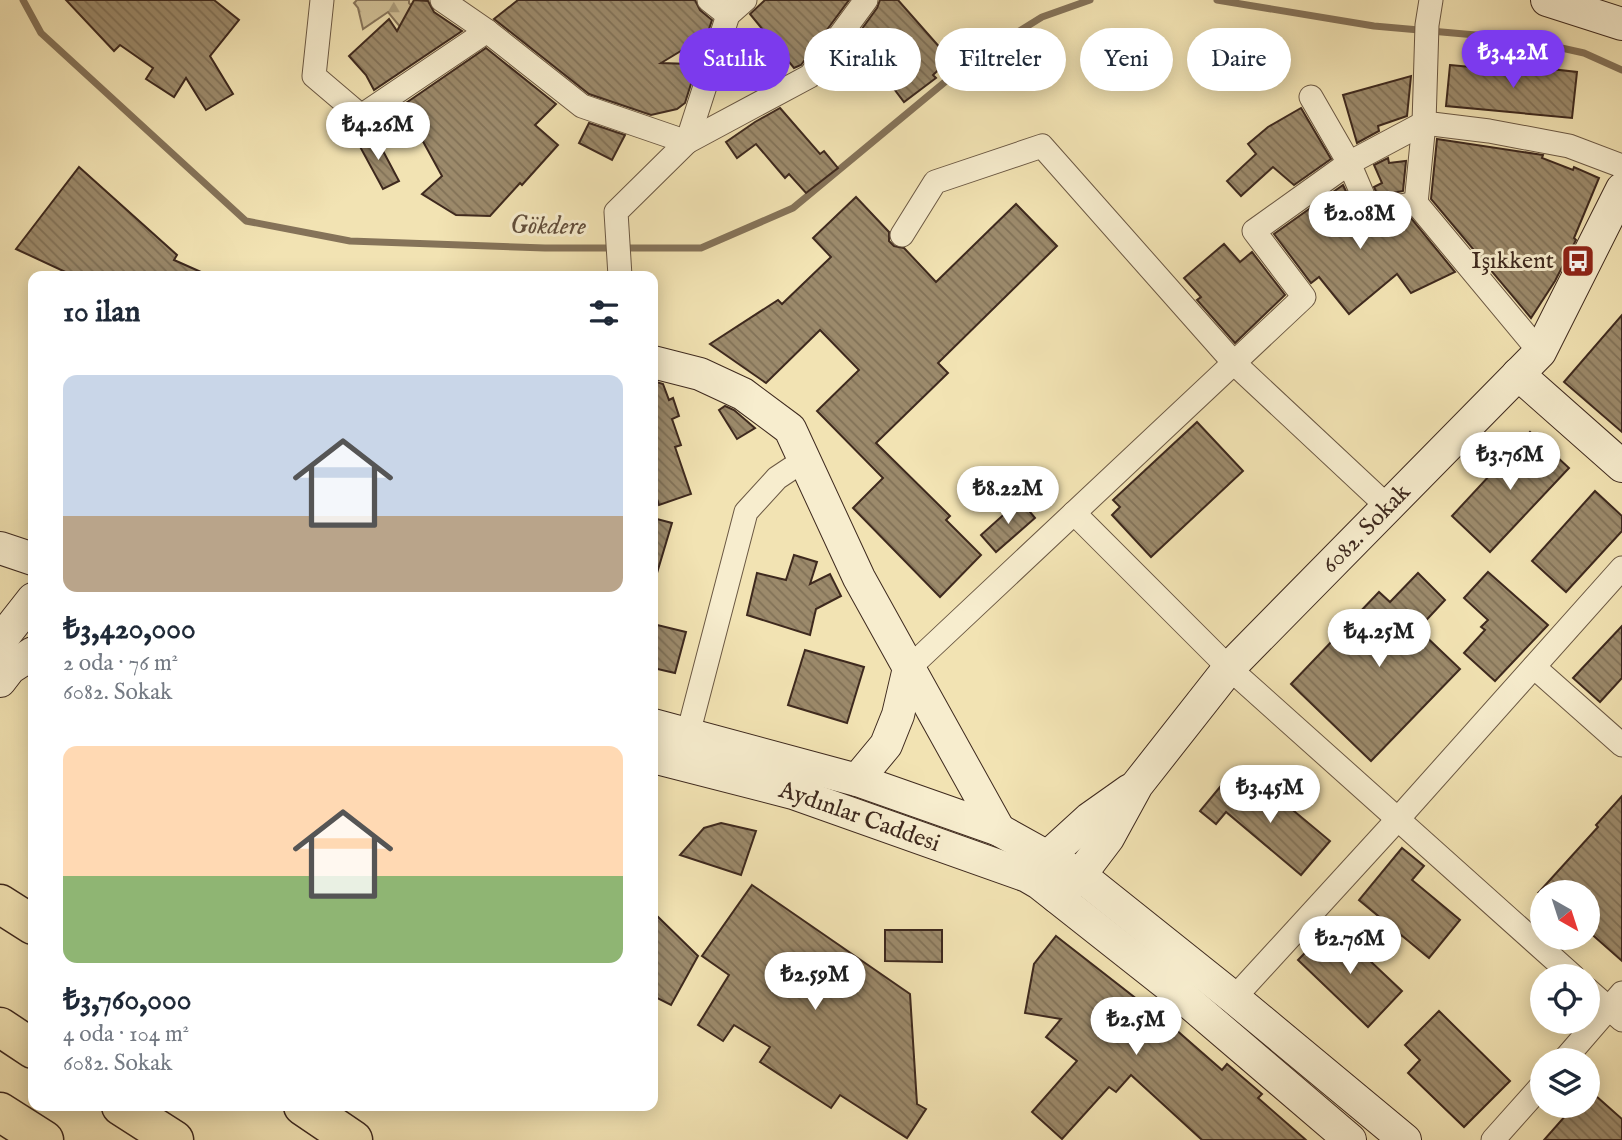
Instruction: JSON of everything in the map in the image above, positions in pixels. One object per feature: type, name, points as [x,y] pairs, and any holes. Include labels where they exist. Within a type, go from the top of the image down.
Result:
[{"type":"highway","points":[[0,904],[28,922]]},
{"type":"highway","points":[[0,1027],[28,1046]]},
{"type":"highway","points":[[129,1111],[174,1140]]},
{"type":"highway","points":[[310,1111],[354,1140]]},
{"type":"highway","points":[[0,1112],[44,1140]]},
{"type":"street","points":[[322,0],[314,76],[361,116],[487,31]]},
{"type":"street","points":[[442,0],[487,31],[582,106],[687,142]]},
{"type":"street","points":[[687,142],[737,8],[709,0]]},
{"type":"street","points":[[620,271],[616,212],[687,142],[810,76],[866,0]]},
{"type":"street","points":[[1431,0],[1427,25],[1424,122],[1416,204],[1540,352]]},
{"type":"street","points":[[1547,0],[1622,24]]},
{"type":"street","points":[[1311,97],[1349,163],[1370,212],[1416,204]]},
{"type":"street","points":[[857,780],[886,745],[898,715],[909,668],[1236,364],[1304,297],[1254,231],[1349,163],[1424,122],[1569,146],[1622,166]]},
{"type":"street","points":[[902,235],[935,182],[1042,146],[1236,364],[1388,507]]},
{"type":"street","name":"6082. Sokak","points":[[1137,785],[1229,668],[1540,352],[1622,190]]},
{"type":"street","points":[[658,363],[700,374],[743,394],[790,429],[859,578],[999,830]]},
{"type":"street","points":[[1518,374],[1622,466]]},
{"type":"street","points":[[688,734],[746,512],[765,488],[804,460]]},
{"type":"street","points":[[1074,513],[1229,668],[1559,964]]},
{"type":"street","points":[[0,548],[28,557]]},
{"type":"street","points":[[1234,998],[1622,568]]},
{"type":"street","points":[[0,643],[28,606]]},
{"type":"street","points":[[0,643],[28,628]]},
{"type":"street","points":[[0,681],[10,668],[28,656]]},
{"type":"street","points":[[1534,667],[1622,745]]},
{"type":"street","points":[[0,697],[28,682]]},
{"type":"street","name":"Aydınlar Caddesi","points":[[658,726],[857,780],[999,830],[1037,866],[1057,897],[1177,992],[1350,1140]]},
{"type":"street","name":"Aydınlar Caddesi","points":[[658,758],[793,793],[1037,866]]},
{"type":"street","points":[[1037,866],[1089,819],[1137,785]]},
{"type":"street","points":[[1057,897],[1080,875],[1108,838],[1137,785]]},
{"type":"street","points":[[1037,866],[1080,875],[1405,1140]]},
{"type":"street","points":[[1576,1048],[1618,1007],[1600,997]]},
{"type":"street","points":[[1493,1140],[1530,1098]]},
{"type":"green space","points":[[357,0],[409,0],[429,25],[411,40],[388,12],[363,29],[358,8],[354,3]]},
{"type":"building","points":[[66,0],[214,0],[239,20],[210,56],[233,94],[206,110],[186,78],[174,97],[146,79],[153,68],[120,45],[114,51]]},
{"type":"building","points":[[414,0],[428,1],[434,12],[462,31],[374,90],[366,75],[349,56],[389,19],[397,31]]},
{"type":"building","points":[[518,0],[695,0],[700,10],[712,20],[709,28],[679,28],[679,52],[661,63],[679,64],[679,91],[689,91],[685,103],[677,109],[651,115],[589,94],[494,19]]},
{"type":"building","points":[[765,0],[849,0],[828,28],[804,28],[804,61],[794,68],[790,63],[790,28],[761,28],[750,14]]},
{"type":"building","points":[[880,0],[898,0],[935,42],[935,79],[921,89],[921,28],[863,28]]},
{"type":"building","points":[[486,48],[556,104],[535,125],[558,145],[490,216],[456,215],[422,194],[442,176],[403,105]]},
{"type":"building","points":[[1450,65],[1513,71],[1514,65],[1577,72],[1572,118],[1446,106]]},
{"type":"building","points":[[1411,76],[1407,116],[1378,126],[1379,131],[1357,143],[1343,95]]},
{"type":"building","points":[[896,91],[919,91],[904,102]]},
{"type":"building","points":[[780,108],[820,154],[824,151],[838,168],[806,193],[789,174],[785,178],[756,144],[737,158],[726,142]]},
{"type":"building","points":[[1301,108],[1331,159],[1294,185],[1273,167],[1241,196],[1227,181],[1256,154],[1248,144],[1268,127]]},
{"type":"building","points":[[589,123],[625,135],[612,160],[579,143]]},
{"type":"building","points":[[374,134],[399,181],[383,189],[358,143]]},
{"type":"building","points":[[1437,139],[1543,155],[1542,158],[1573,170],[1574,167],[1599,178],[1574,238],[1576,240],[1555,281],[1531,318],[1431,199]]},
{"type":"building","points":[[1388,158],[1389,163],[1406,161],[1403,191],[1378,196],[1374,187],[1382,183],[1374,165]]},
{"type":"building","points":[[79,167],[177,255],[174,260],[199,271],[63,271],[16,249]]},
{"type":"building","points":[[1343,185],[1361,223],[1373,226],[1411,218],[1455,272],[1411,293],[1397,274],[1349,314],[1319,277],[1311,283],[1274,234]]},
{"type":"building","points":[[856,197],[889,232],[889,241],[894,246],[904,248],[936,282],[1016,204],[1057,246],[938,363],[948,373],[876,443],[950,516],[946,520],[981,555],[940,597],[853,508],[883,478],[817,411],[859,370],[820,330],[766,383],[710,344],[778,300],[782,304],[831,257],[813,238]]},
{"type":"building","points":[[1224,244],[1240,262],[1252,252],[1285,295],[1235,343],[1197,300],[1201,297],[1184,278]]},
{"type":"building","points":[[1622,315],[1622,432],[1564,382]]},
{"type":"building","points":[[658,382],[663,384],[669,400],[673,398],[679,416],[672,419],[681,445],[675,447],[691,494],[659,505]]},
{"type":"building","points":[[725,406],[755,428],[737,439],[719,410]]},
{"type":"building","points":[[1197,422],[1243,471],[1151,557],[1112,515],[1120,507],[1113,500]]},
{"type":"building","points":[[1530,432],[1569,468],[1490,552],[1452,516]]},
{"type":"building","points":[[1595,491],[1622,516],[1622,531],[1566,592],[1532,561]]},
{"type":"building","points":[[1020,500],[1035,518],[996,552],[981,535]]},
{"type":"building","points":[[658,519],[672,523],[658,570]]},
{"type":"building","points":[[794,555],[817,562],[810,584],[830,574],[841,596],[816,609],[810,635],[747,615],[757,573],[786,580]]},
{"type":"building","points":[[1488,572],[1548,625],[1495,681],[1464,653],[1485,630],[1481,627],[1488,620],[1464,598]]},
{"type":"building","points":[[1418,573],[1445,600],[1418,629],[1460,669],[1371,761],[1291,684],[1379,592],[1390,602]]},
{"type":"building","points":[[658,625],[686,632],[675,673],[658,669]]},
{"type":"building","points":[[1622,626],[1622,678],[1600,702],[1573,678]]},
{"type":"building","points":[[805,650],[864,667],[847,723],[788,705]]},
{"type":"building","points":[[1225,781],[1257,806],[1270,791],[1330,841],[1301,875],[1226,812],[1216,824],[1200,811]]},
{"type":"building","points":[[1622,796],[1622,961],[1600,942],[1600,880],[1550,880],[1598,827],[1596,825]]},
{"type":"building","points":[[721,823],[756,831],[741,875],[680,855],[704,828]]},
{"type":"building","points":[[1402,848],[1424,866],[1412,880],[1460,920],[1429,958],[1359,900]]},
{"type":"building","points":[[752,885],[910,994],[917,1104],[926,1109],[907,1138],[840,1095],[831,1108],[760,1062],[770,1047],[734,1025],[723,1041],[698,1025],[729,975],[702,956]]},
{"type":"building","points":[[658,917],[698,956],[671,1005],[658,998]]},
{"type":"building","points":[[1332,925],[1402,991],[1368,1027],[1298,960]]},
{"type":"building","points":[[885,930],[942,930],[942,962],[885,961]]},
{"type":"building","points":[[1056,936],[1174,1028],[1222,1070],[1227,1064],[1262,1094],[1258,1098],[1306,1140],[1202,1140],[1131,1075],[1116,1092],[1109,1087],[1062,1139],[1032,1112],[1077,1061],[1046,1037],[1061,1019],[1025,1013],[1034,964]]},
{"type":"building","points":[[1439,1011],[1510,1081],[1464,1127],[1408,1073],[1420,1060],[1405,1045]]},
{"type":"building","points":[[1600,1100],[1622,1119],[1622,1140],[1544,1140],[1563,1118],[1600,1118]]},
{"type":"waterway","name":"Gökdere","points":[[23,0],[41,33],[246,221],[350,241],[545,248],[701,248],[793,208],[969,62],[1042,17],[1090,0]]},
{"type":"waterway","name":"Gökdere","points":[[1217,0],[1374,26],[1521,39],[1584,53],[1622,70]]},
{"type":"place","name":"Işıkkent","points":[[1578,261]]}]
